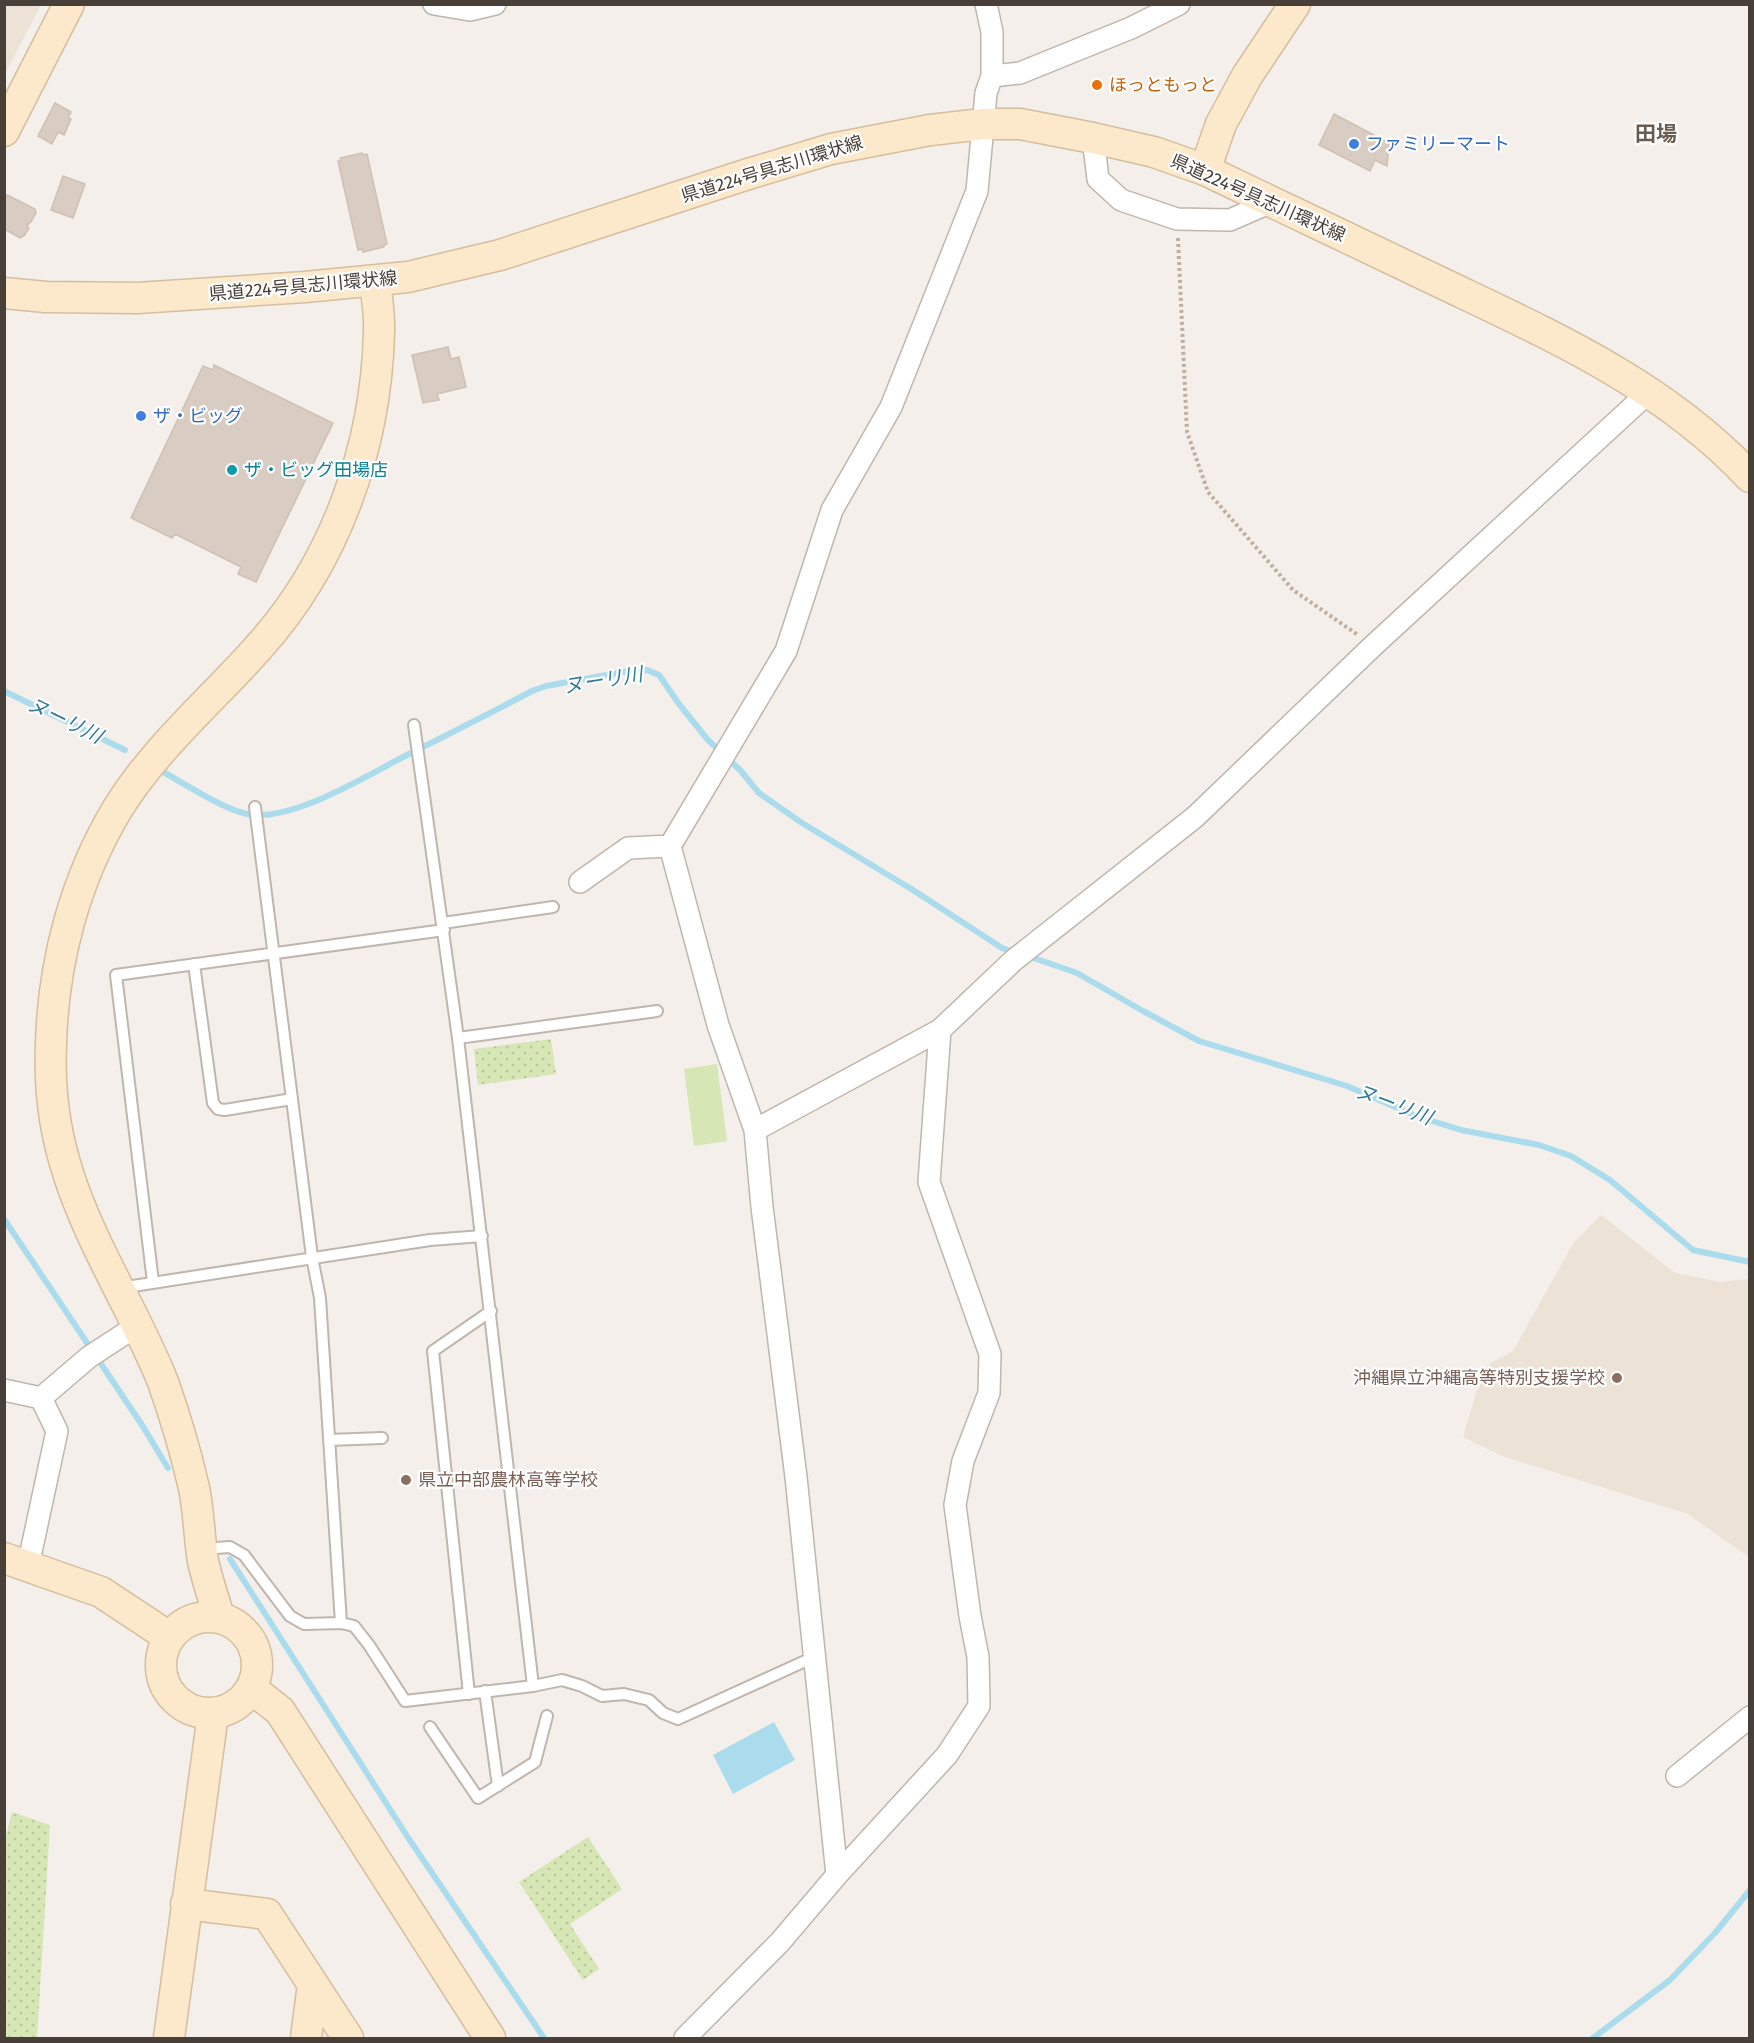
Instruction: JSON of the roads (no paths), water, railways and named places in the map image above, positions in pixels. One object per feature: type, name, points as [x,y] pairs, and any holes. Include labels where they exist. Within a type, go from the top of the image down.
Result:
[{"type":"street","points":[[4,131],[69,4]]},
{"type":"street","points":[[434,4],[470,10],[495,4]]},
{"type":"street","points":[[837,1875],[796,1477],[754,1130],[718,1025],[670,846],[786,651],[832,510],[891,407],[977,191],[986,93],[992,76],[992,32],[986,4]]},
{"type":"street","points":[[992,76],[1020,73],[1131,28],[1179,4]]},
{"type":"street","points":[[1205,170],[1221,124],[1247,76],[1295,4]]},
{"type":"street","name":"県道224号具志川環状線","points":[[4,293],[46,297],[137,298],[375,282],[438,271],[500,255],[831,149],[930,130],[983,124],[1020,124],[1154,152],[1205,170],[1511,316],[1618,372],[1672,407],[1724,449],[1749,477]]},
{"type":"street","points":[[1093,138],[1098,179],[1121,200],[1177,219],[1230,220],[1271,202]]},
{"type":"street","points":[[219,1617],[202,1549],[194,1489],[163,1384],[138,1325],[82,1211],[68,1174],[57,1127],[51,1086],[53,1006],[60,960],[82,883],[97,846],[124,800],[165,745],[260,647],[287,612],[318,564],[338,525],[360,458],[369,418],[380,329],[375,282]]},
{"type":"street","points":[[754,1130],[940,1030],[1014,960],[1195,816],[1374,645],[1649,392]]},
{"type":"street","points":[[580,882],[628,848],[670,846]]},
{"type":"street","points":[[685,2038],[780,1942],[837,1875],[947,1755],[979,1706],[978,1657],[955,1505],[963,1461],[989,1393],[990,1354],[929,1182],[940,1030]]},
{"type":"street","points":[[41,1398],[89,1358],[138,1325]]},
{"type":"street","points":[[4,1390],[41,1398]]},
{"type":"street","points":[[41,1398],[57,1431],[16,1562],[101,1592],[169,1637]]},
{"type":"street","points":[[205,1616],[219,1617],[234,1623],[245,1632],[253,1645],[257,1660],[257,1675],[252,1689],[242,1701],[228,1710],[213,1714],[197,1713],[183,1706],[171,1696],[163,1682],[160,1666],[162,1651],[169,1637],[179,1626],[191,1619],[205,1616]]},
{"type":"street","points":[[252,1689],[280,1711],[490,2038]]},
{"type":"street","points":[[169,2038],[213,1714]]},
{"type":"street","points":[[1677,1776],[1749,1717]]},
{"type":"street","points":[[186,1904],[267,1914],[348,2038]]},
{"type":"street","points":[[306,2038],[313,1984]]},
{"type":"lane","points":[[414,725],[458,1038],[533,1686]]},
{"type":"lane","points":[[255,807],[312,1257],[320,1298],[341,1623]]},
{"type":"lane","points":[[153,1282],[116,975],[444,927],[554,907]]},
{"type":"lane","points":[[194,964],[213,1103],[218,1109],[225,1110],[292,1099]]},
{"type":"lane","points":[[458,1038],[657,1011]]},
{"type":"lane","points":[[119,1288],[430,1240],[482,1236]]},
{"type":"lane","points":[[470,1694],[433,1351],[491,1311]]},
{"type":"lane","points":[[329,1440],[382,1438]]},
{"type":"lane","points":[[202,1549],[230,1547],[244,1555],[290,1616],[304,1624],[341,1623],[354,1626],[405,1701],[533,1686],[562,1680],[582,1686],[602,1696],[624,1694],[649,1700],[663,1713],[678,1719],[814,1657]]},
{"type":"lane","points":[[485,1692],[498,1786]]},
{"type":"lane","points":[[430,1727],[478,1798],[536,1762],[547,1716]]},
{"type":"water","points":[[774,1722],[795,1760],[733,1794],[713,1755]]},
{"type":"waterway","name":"ヌーリ川","points":[[165,773],[216,802],[237,811],[265,815],[284,811],[305,805],[347,787],[532,691],[546,686],[629,671],[647,670],[659,675],[708,740],[741,771],[759,793],[802,823],[913,890],[1002,948],[1013,952]]},
{"type":"waterway","name":"ヌーリ川","points":[[4,691],[125,750]]},
{"type":"waterway","name":"ヌーリ川","points":[[1028,956],[1077,973],[1199,1041],[1347,1086],[1416,1116],[1461,1130],[1539,1145],[1571,1156],[1610,1180],[1693,1250],[1750,1262]]},
{"type":"waterway","points":[[4,1219],[142,1425],[168,1468]]},
{"type":"waterway","points":[[230,1559],[409,1839],[544,2038]]},
{"type":"waterway","points":[[1593,2038],[1670,1980],[1715,1933],[1750,1890]]},
{"type":"place","name":"ほっともっと","points":[[1097,85]]},
{"type":"place","name":"ファミリーマート","points":[[1354,144]]},
{"type":"place","name":"ザ・ビッグ","points":[[141,416]]},
{"type":"place","name":"ザ・ビッグ田場店","points":[[232,470]]},
{"type":"place","name":"沖縄県立沖縄高等特別支援学校","points":[[1617,1378]]},
{"type":"place","name":"県立中部農林高等学校","points":[[406,1480]]},
{"type":"district","name":"田場","points":[[1656,134]]}]
